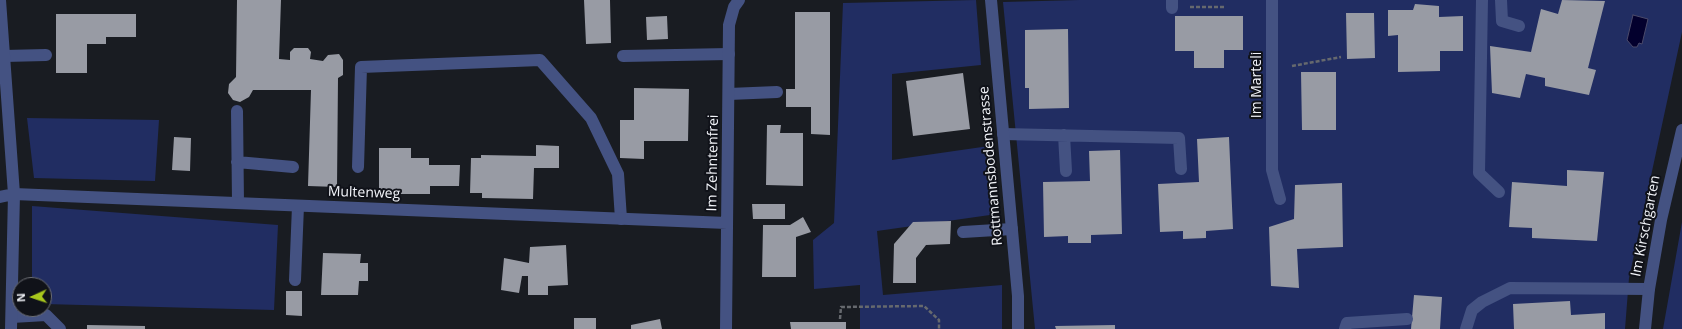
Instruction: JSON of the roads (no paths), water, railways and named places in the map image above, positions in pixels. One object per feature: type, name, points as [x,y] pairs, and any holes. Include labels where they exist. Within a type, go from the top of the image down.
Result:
[{"type":"street","points":[[0,0],[14,194],[11,323],[46,315],[60,329]]},
{"type":"street","name":"Im Zehntenfrei","points":[[726,329],[730,54],[729,25],[734,7],[739,0]]},
{"type":"street","name":"Rottmannsbodenstrasse","points":[[990,0],[1018,296],[1018,329]]},
{"type":"street","name":"Im Marteli","points":[[1272,0],[1272,170],[1280,199]]},
{"type":"street","points":[[1482,0],[1479,173],[1499,192]]},
{"type":"street","points":[[1501,0],[1502,21],[1519,26]]},
{"type":"street","points":[[623,56],[730,54]]},
{"type":"street","points":[[4,56],[46,55]]},
{"type":"street","points":[[358,167],[361,67],[540,60],[591,118],[618,174],[621,219]]},
{"type":"street","points":[[729,94],[777,92]]},
{"type":"street","points":[[237,111],[238,203]]},
{"type":"street","name":"Im Kirschgarten","points":[[1645,329],[1649,289],[1661,220],[1682,130]]},
{"type":"street","points":[[1003,134],[1179,138],[1181,169]]},
{"type":"street","points":[[1064,135],[1066,171]]},
{"type":"street","points":[[237,162],[293,167]]},
{"type":"street","name":"Multenweg","points":[[0,197],[14,194],[727,223]]},
{"type":"street","points":[[295,280],[298,206]]},
{"type":"street","points":[[963,232],[1012,229]]},
{"type":"street","points":[[1466,329],[1472,310],[1482,302],[1510,288],[1649,289]]},
{"type":"street","points":[[1345,329],[1347,322],[1407,319]]}]
